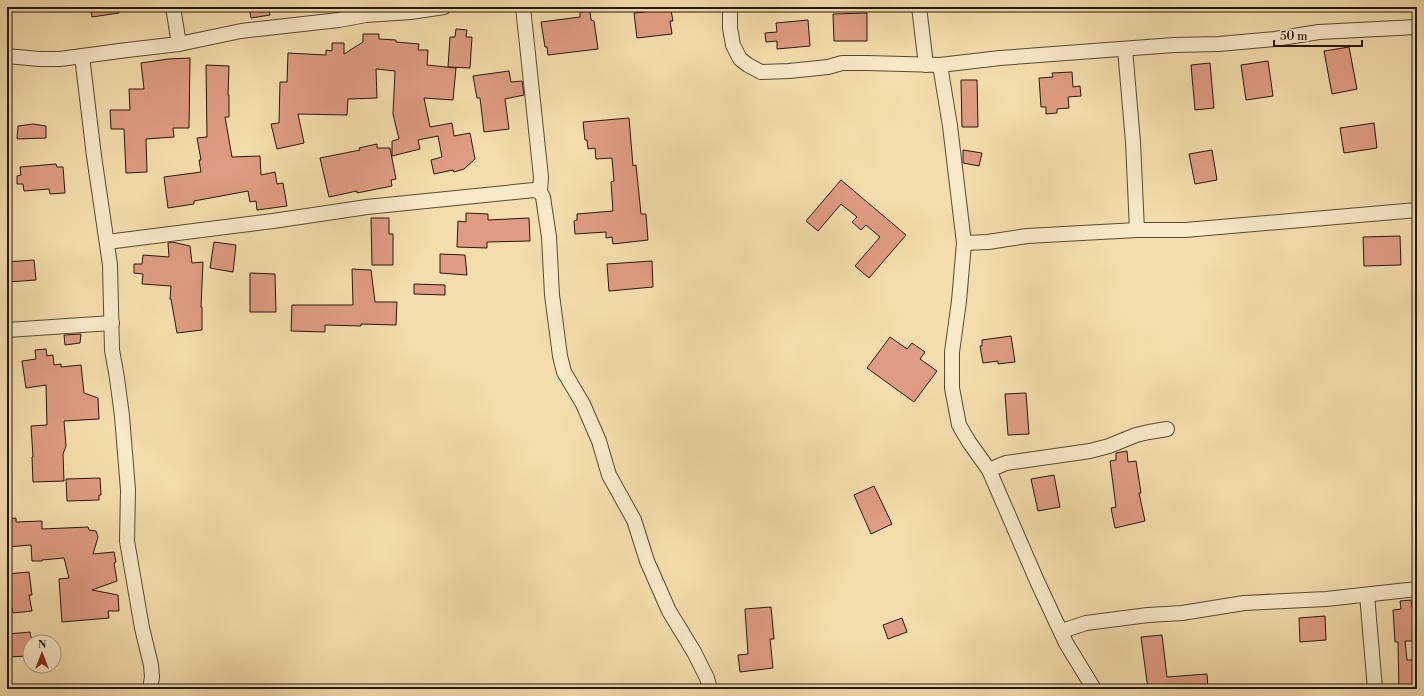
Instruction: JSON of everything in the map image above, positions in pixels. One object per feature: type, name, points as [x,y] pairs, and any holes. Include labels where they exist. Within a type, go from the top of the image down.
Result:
[{"type":"street","points":[[173,7],[179,44]]},
{"type":"street","points":[[7,56],[60,59],[179,44],[241,31],[339,20],[366,11],[411,12],[444,7]]},
{"type":"street","points":[[523,7],[541,177],[540,192],[543,197],[548,231],[552,295],[560,356],[564,372],[583,404],[599,441],[609,475],[634,520],[647,561],[669,611],[694,652],[707,678],[710,689]]},
{"type":"street","points":[[730,7],[730,28],[733,45],[740,59],[761,72],[797,71],[828,67],[842,63],[933,65],[1000,58],[1174,45],[1219,44],[1337,31],[1417,27]]},
{"type":"street","points":[[918,7],[950,126],[964,243],[952,352],[952,388],[959,424],[969,442],[989,470],[1037,581],[1062,631],[1066,643],[1094,689]]},
{"type":"street","points":[[1125,49],[1137,230]]},
{"type":"street","points":[[82,56],[94,156],[110,264],[112,350],[122,416],[128,490],[127,542],[142,628],[151,665],[152,677],[150,689]]},
{"type":"street","points":[[107,242],[273,221],[367,207],[496,193],[534,190],[540,192]]},
{"type":"street","points":[[964,243],[988,242],[1027,236],[1137,230],[1192,229],[1417,210]]},
{"type":"street","points":[[7,330],[112,323]]},
{"type":"street","points":[[989,470],[1006,463],[1102,448],[1124,441],[1136,435],[1167,429]]},
{"type":"street","points":[[1062,631],[1086,623],[1148,615],[1182,613],[1244,603],[1326,599],[1417,589]]},
{"type":"street","points":[[1366,595],[1375,689]]},
{"type":"building","points":[[90,7],[119,7],[119,13],[92,17]]},
{"type":"building","points":[[249,7],[269,7],[270,15],[251,18]]},
{"type":"building","points":[[644,7],[657,7],[658,11],[671,10],[673,21],[670,21],[672,34],[637,38],[634,13],[645,12]]},
{"type":"building","points":[[590,11],[591,20],[594,21],[598,49],[548,55],[547,47],[545,47],[541,22],[580,17],[580,12]]},
{"type":"building","points":[[867,13],[867,41],[834,41],[833,14]]},
{"type":"building","points":[[808,20],[810,46],[777,49],[777,41],[766,42],[765,33],[777,32],[776,23]]},
{"type":"building","points":[[456,29],[467,30],[466,37],[472,37],[470,68],[448,67],[450,37],[455,37]]},
{"type":"building","points":[[363,34],[379,34],[379,39],[419,44],[418,50],[428,50],[427,65],[456,68],[453,100],[424,98],[430,127],[452,123],[454,136],[470,133],[475,159],[464,169],[454,172],[453,170],[434,174],[431,160],[442,157],[438,136],[418,140],[420,149],[392,156],[392,141],[399,139],[393,114],[395,71],[376,69],[377,98],[348,99],[347,115],[298,114],[304,143],[277,149],[271,124],[279,123],[280,82],[287,82],[288,53],[326,55],[326,50],[332,51],[332,43],[344,43],[344,54],[363,42]]},
{"type":"building","points":[[1349,47],[1357,89],[1332,94],[1324,51]]},
{"type":"building","points":[[190,58],[189,128],[173,128],[174,137],[146,139],[147,172],[126,173],[124,129],[111,129],[110,110],[130,110],[129,89],[144,89],[141,63],[168,59]]},
{"type":"building","points":[[1268,61],[1273,96],[1246,100],[1241,65]]},
{"type":"building","points":[[1210,63],[1214,108],[1195,110],[1191,65]]},
{"type":"building","points":[[206,65],[229,66],[229,117],[225,117],[232,157],[260,156],[261,175],[275,172],[277,184],[283,183],[287,206],[257,210],[256,201],[250,202],[248,191],[194,201],[194,204],[168,208],[164,177],[201,172],[199,160],[201,160],[197,138],[207,137]]},
{"type":"building","points":[[509,71],[511,82],[522,81],[524,95],[505,99],[509,129],[484,132],[480,98],[477,98],[473,76]]},
{"type":"building","points":[[1072,72],[1073,87],[1080,86],[1081,96],[1068,97],[1069,108],[1057,109],[1057,113],[1046,114],[1046,107],[1041,107],[1039,78],[1053,77],[1052,73]]},
{"type":"building","points":[[961,80],[977,80],[978,127],[962,127]]},
{"type":"building","points":[[629,118],[633,166],[636,165],[641,214],[646,214],[648,240],[613,244],[612,237],[606,238],[606,232],[575,234],[574,221],[577,220],[577,214],[613,211],[611,182],[614,181],[612,158],[596,159],[595,148],[588,149],[587,140],[585,140],[583,122]]},
{"type":"building","points":[[1374,123],[1377,148],[1344,153],[1340,128]]},
{"type":"building","points":[[33,124],[46,126],[46,138],[17,139],[18,126]]},
{"type":"building","points":[[377,144],[377,148],[390,148],[396,179],[391,180],[392,186],[329,197],[320,158],[360,150],[359,148]]},
{"type":"building","points":[[963,150],[982,153],[979,166],[963,163]]},
{"type":"building","points":[[1212,150],[1217,180],[1195,184],[1189,154]]},
{"type":"building","points":[[56,164],[57,167],[63,167],[65,193],[50,194],[49,189],[24,191],[23,184],[17,184],[17,176],[21,175],[20,167]]},
{"type":"building","points":[[841,180],[906,235],[869,278],[855,266],[880,237],[866,225],[861,230],[852,222],[857,217],[841,204],[818,231],[806,221]]},
{"type":"building","points":[[466,213],[488,214],[488,220],[529,218],[530,241],[487,242],[487,248],[457,247],[458,221],[466,222]]},
{"type":"building","points":[[371,218],[389,218],[389,234],[393,234],[393,265],[372,265]]},
{"type":"building","points":[[1400,236],[1401,265],[1364,266],[1363,237]]},
{"type":"building","points":[[172,242],[190,246],[192,263],[203,262],[201,307],[202,330],[177,333],[170,299],[171,286],[142,284],[143,274],[134,273],[134,264],[142,264],[143,255],[169,257],[168,243]]},
{"type":"building","points":[[214,242],[236,245],[233,272],[210,268]]},
{"type":"building","points":[[440,254],[465,255],[467,275],[440,273]]},
{"type":"building","points":[[34,260],[36,280],[7,282],[7,262]]},
{"type":"building","points":[[652,261],[653,287],[609,291],[607,264]]},
{"type":"building","points":[[352,269],[371,270],[375,302],[397,302],[396,325],[325,325],[325,332],[291,331],[292,305],[353,305]]},
{"type":"building","points":[[250,273],[275,274],[276,312],[250,312]]},
{"type":"building","points":[[414,284],[445,285],[445,295],[414,294]]},
{"type":"building","points":[[81,334],[80,343],[65,345],[64,335]]},
{"type":"building","points":[[1011,336],[1015,362],[998,364],[998,361],[983,363],[980,346],[982,346],[982,340]]},
{"type":"building","points":[[890,337],[907,349],[912,343],[925,352],[920,359],[937,371],[914,402],[867,368]]},
{"type":"building","points":[[46,349],[47,356],[53,355],[54,365],[61,364],[61,367],[81,365],[84,393],[98,398],[99,419],[64,421],[66,446],[63,454],[64,481],[33,482],[31,426],[47,425],[46,385],[26,388],[22,361],[36,359],[35,350]]},
{"type":"building","points":[[1026,393],[1029,434],[1008,435],[1005,394]]},
{"type":"building","points":[[1127,451],[1128,462],[1136,461],[1141,493],[1139,493],[1145,521],[1115,528],[1111,508],[1116,507],[1110,461],[1116,460],[1116,453]]},
{"type":"building","points":[[1054,475],[1060,507],[1038,511],[1031,479]]},
{"type":"building","points":[[100,478],[101,495],[99,495],[99,500],[67,501],[66,479]]},
{"type":"building","points":[[874,486],[892,524],[871,534],[854,495]]},
{"type":"building","points":[[16,518],[16,522],[42,521],[42,529],[88,527],[89,530],[96,531],[98,537],[93,554],[114,552],[117,581],[92,590],[118,595],[119,611],[108,611],[109,618],[62,622],[59,579],[69,578],[64,558],[32,561],[31,545],[7,547],[7,519]]},
{"type":"building","points":[[29,572],[32,595],[29,595],[32,611],[13,613],[12,608],[7,609],[7,574]]},
{"type":"building","points":[[1411,600],[1412,607],[1417,606],[1417,641],[1405,641],[1407,660],[1417,660],[1417,673],[1413,673],[1416,689],[1399,689],[1398,642],[1395,642],[1393,610],[1401,609],[1400,601]]},
{"type":"building","points":[[771,607],[774,639],[770,639],[773,668],[740,672],[738,655],[748,654],[745,609]]},
{"type":"building","points":[[1325,616],[1326,640],[1300,642],[1299,618]]},
{"type":"building","points":[[902,618],[907,632],[888,639],[883,625]]},
{"type":"building","points":[[30,632],[30,634],[22,634],[22,656],[7,657],[7,638],[10,638],[9,634]]},
{"type":"building","points":[[1162,635],[1167,677],[1207,674],[1208,689],[1179,689],[1179,686],[1148,689],[1141,637]]}]
